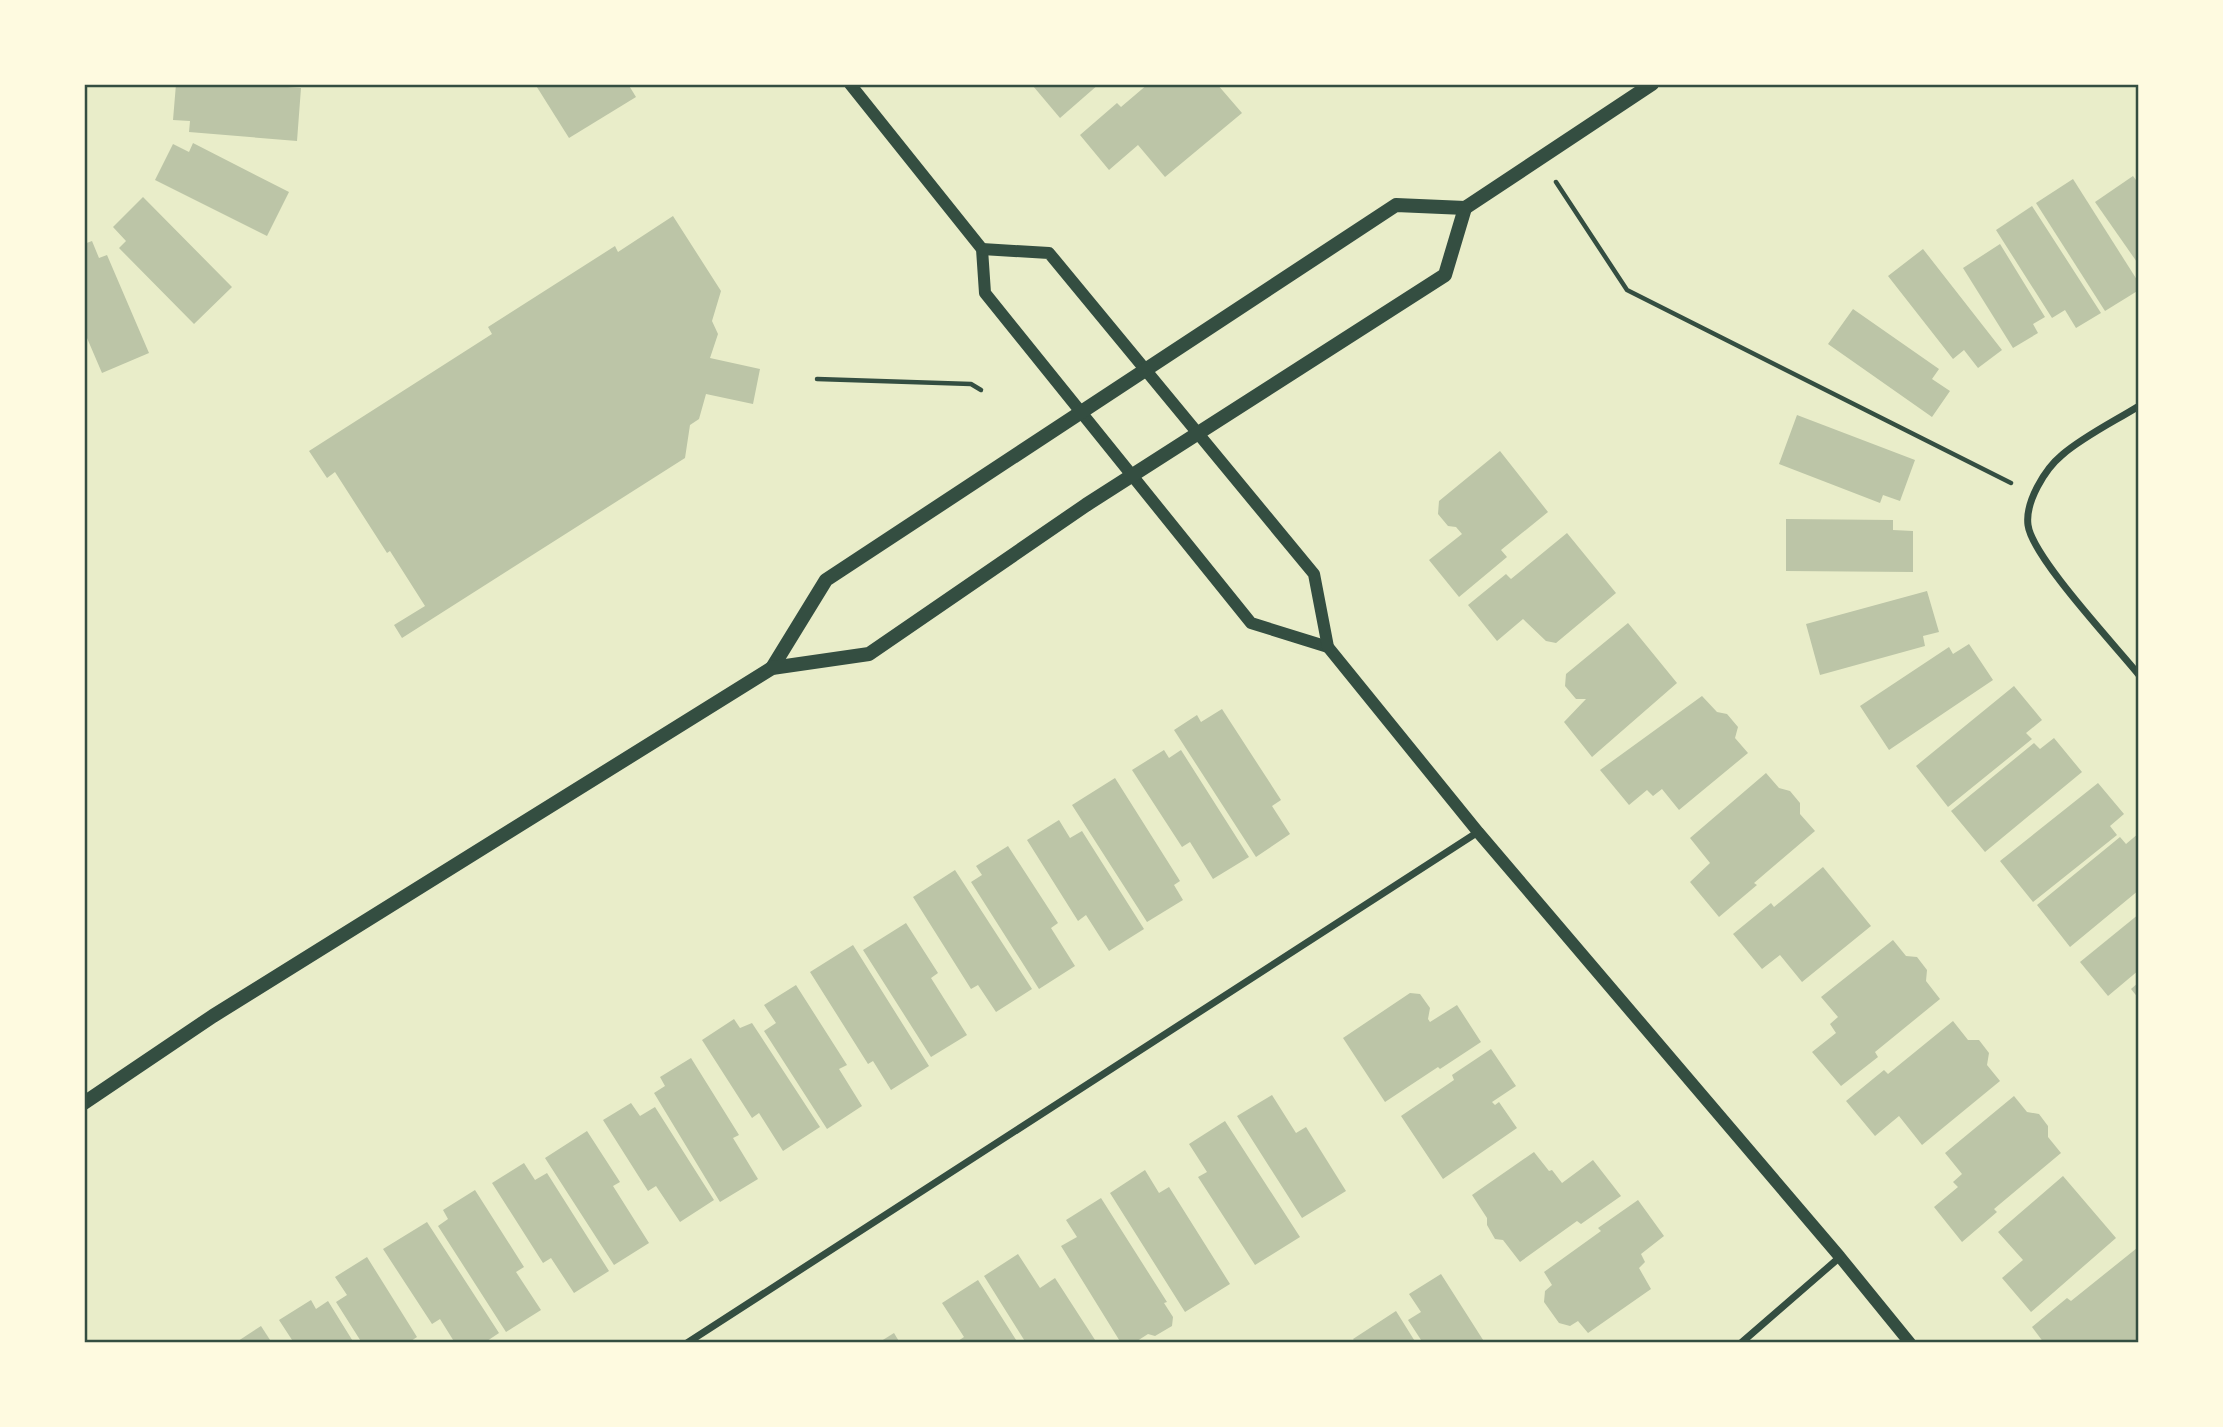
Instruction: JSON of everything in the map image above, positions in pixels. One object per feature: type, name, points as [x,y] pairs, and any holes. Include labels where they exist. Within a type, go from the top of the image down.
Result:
[{"type":"main road","points":[[772,668],[826,580],[1396,205],[1465,208],[1652,84]]},
{"type":"main road","points":[[84,1103],[213,1016],[772,668],[869,654],[1132,476],[1445,275],[1465,208]]},
{"type":"street","points":[[850,84],[982,249],[985,293],[1251,623],[1328,647]]},
{"type":"street","points":[[982,249],[1049,253],[1314,574],[1328,647],[1478,832],[1840,1256],[1910,1343]]},
{"type":"street","points":[[2139,406],[2062,454],[2033,495],[2028,525],[2040,555],[2139,675]]},
{"type":"street","points":[[687,1343],[1478,832]]},
{"type":"street","points":[[1741,1343],[1840,1256]]},
{"type":"path","points":[[1540,158],[1627,290],[1982,467]]},
{"type":"path","points":[[817,379],[971,384],[981,390]]},
{"type":"building","points":[[176,84],[248,84],[301,88],[297,141],[189,132],[190,121],[173,120]]},
{"type":"building","points":[[535,84],[628,84],[636,97],[569,138]]},
{"type":"building","points":[[1099,84],[1060,118],[1033,86]]},
{"type":"building","points":[[1148,84],[1217,84],[1242,113],[1165,177],[1138,145],[1109,170],[1080,135],[1117,103],[1121,107]]},
{"type":"building","points":[[193,143],[289,192],[267,236],[155,180],[173,144],[189,152]]},
{"type":"building","points":[[2133,176],[2139,184],[2139,265],[2095,202]]},
{"type":"building","points":[[2073,179],[2139,283],[2139,290],[2105,311],[2036,203]]},
{"type":"building","points":[[143,197],[232,287],[194,324],[119,248],[126,241],[113,227]]},
{"type":"building","points":[[2032,206],[2101,313],[2076,328],[2065,310],[2052,318],[1996,230]]},
{"type":"building","points":[[673,216],[721,291],[712,321],[718,334],[710,358],[760,369],[753,404],[706,394],[699,419],[690,425],[685,458],[402,638],[394,625],[425,606],[335,472],[327,478],[309,451],[492,334],[488,327],[615,246],[618,252]]},
{"type":"building","points":[[92,241],[99,258],[107,255],[149,353],[102,373],[84,331],[84,244]]},
{"type":"building","points":[[2000,244],[2045,317],[2033,324],[2038,333],[2013,348],[1963,268]]},
{"type":"building","points":[[1923,249],[2002,350],[1978,368],[1964,350],[1953,359],[1888,276]]},
{"type":"building","points":[[1853,309],[1939,369],[1932,379],[1950,391],[1932,417],[1828,344]]},
{"type":"building","points":[[1797,415],[1915,460],[1900,501],[1883,495],[1880,503],[1779,464]]},
{"type":"building","points":[[1500,451],[1548,512],[1501,550],[1507,557],[1459,597],[1429,560],[1462,534],[1456,527],[1448,526],[1438,514],[1439,501]]},
{"type":"building","points":[[1786,519],[1893,520],[1893,530],[1913,531],[1913,572],[1786,571]]},
{"type":"building","points":[[1567,533],[1616,593],[1556,643],[1546,641],[1523,619],[1497,641],[1468,605],[1506,574],[1511,579]]},
{"type":"building","points":[[1927,591],[1939,632],[1923,636],[1925,646],[1820,675],[1806,624]]},
{"type":"building","points":[[1628,623],[1677,683],[1592,757],[1564,722],[1586,699],[1576,699],[1565,686],[1566,674]]},
{"type":"building","points":[[1969,644],[1993,680],[1889,750],[1860,706],[1949,647],[1953,654]]},
{"type":"building","points":[[2014,686],[2042,720],[2026,733],[2032,739],[1948,807],[1916,766]]},
{"type":"building","points":[[1702,696],[1717,712],[1727,714],[1738,727],[1735,738],[1748,753],[1679,810],[1662,789],[1653,796],[1647,790],[1629,805],[1600,770]]},
{"type":"building","points":[[1222,709],[1281,800],[1272,806],[1290,834],[1256,857],[1174,730],[1197,715],[1201,722]]},
{"type":"building","points":[[2054,738],[2082,772],[1985,852],[1951,811],[2034,743],[2040,749]]},
{"type":"building","points":[[1164,750],[1169,758],[1181,750],[1249,857],[1213,879],[1190,842],[1182,847],[1132,770]]},
{"type":"building","points":[[1766,773],[1779,788],[1790,791],[1800,803],[1800,814],[1815,831],[1719,917],[1690,882],[1710,863],[1690,838]]},
{"type":"building","points":[[1115,778],[1180,881],[1174,885],[1183,900],[1147,922],[1072,805]]},
{"type":"building","points":[[2098,783],[2124,814],[2110,826],[2117,835],[2033,902],[2000,861]]},
{"type":"building","points":[[1059,820],[1070,838],[1082,831],[1144,929],[1109,951],[1086,915],[1078,921],[1027,840]]},
{"type":"building","points":[[2139,833],[2139,890],[2070,947],[2037,905],[2120,837],[2126,844]]},
{"type":"building","points":[[1008,846],[1058,923],[1051,928],[1075,966],[1039,989],[971,882],[982,875],[976,866]]},
{"type":"building","points":[[1823,867],[1871,926],[1802,982],[1780,955],[1762,969],[1733,934],[1771,903],[1774,907]]},
{"type":"building","points":[[955,870],[1032,989],[996,1012],[978,985],[971,989],[913,897]]},
{"type":"building","points":[[2139,914],[2139,970],[2108,996],[2080,962]]},
{"type":"building","points":[[906,923],[938,973],[931,978],[967,1035],[931,1057],[863,950]]},
{"type":"building","points":[[1893,940],[1906,956],[1917,957],[1927,970],[1926,981],[1940,999],[1875,1052],[1878,1057],[1841,1086],[1812,1052],[1836,1033],[1830,1024],[1838,1017],[1821,997]]},
{"type":"building","points":[[853,945],[929,1066],[891,1090],[873,1061],[868,1064],[810,972]]},
{"type":"building","points":[[2139,982],[2139,999],[2131,989]]},
{"type":"building","points":[[796,985],[847,1065],[839,1069],[862,1106],[827,1129],[764,1031],[776,1023],[764,1005]]},
{"type":"building","points":[[1410,993],[1420,994],[1430,1008],[1430,1022],[1457,1005],[1481,1042],[1385,1102],[1343,1038]]},
{"type":"building","points":[[734,1019],[740,1028],[752,1023],[820,1127],[783,1151],[759,1113],[752,1118],[702,1040]]},
{"type":"building","points":[[1953,1021],[1968,1040],[1979,1040],[1989,1053],[1987,1065],[2000,1081],[1922,1145],[1899,1116],[1875,1136],[1846,1101],[1884,1070],[1888,1074]]},
{"type":"building","points":[[1491,1049],[1516,1086],[1492,1102],[1495,1105],[1499,1102],[1517,1128],[1443,1179],[1401,1116],[1454,1080],[1452,1075]]},
{"type":"building","points":[[691,1058],[739,1135],[733,1138],[758,1179],[720,1202],[654,1093],[665,1086],[660,1077]]},
{"type":"building","points":[[1272,1095],[1296,1133],[1306,1127],[1346,1191],[1302,1218],[1237,1116]]},
{"type":"building","points":[[2014,1096],[2027,1112],[2039,1114],[2048,1126],[2048,1137],[2061,1153],[1994,1209],[1997,1212],[1962,1242],[1934,1207],[1958,1187],[1953,1182],[1962,1174],[1945,1153]]},
{"type":"building","points":[[631,1103],[640,1116],[655,1107],[714,1200],[680,1222],[656,1186],[648,1191],[603,1120]]},
{"type":"building","points":[[1225,1121],[1300,1237],[1255,1265],[1198,1177],[1207,1172],[1189,1144]]},
{"type":"building","points":[[587,1131],[620,1182],[613,1186],[649,1243],[614,1265],[545,1158]]},
{"type":"building","points":[[1534,1152],[1562,1183],[1593,1160],[1621,1196],[1581,1224],[1577,1221],[1520,1262],[1503,1240],[1495,1239],[1487,1225],[1487,1218],[1472,1195]]},
{"type":"building","points":[[524,1163],[535,1180],[547,1173],[609,1271],[574,1293],[551,1258],[543,1263],[492,1183]]},
{"type":"building","points":[[1145,1170],[1159,1193],[1169,1187],[1230,1284],[1185,1312],[1110,1193]]},
{"type":"building","points":[[2063,1176],[2116,1238],[2031,1312],[2002,1278],[2023,1260],[1998,1232]]},
{"type":"building","points":[[475,1190],[524,1267],[516,1272],[541,1310],[506,1332],[438,1226],[448,1219],[443,1210]]},
{"type":"building","points":[[1101,1198],[1167,1302],[1164,1303],[1173,1317],[1172,1326],[1155,1336],[1148,1334],[1134,1343],[1121,1343],[1061,1246],[1077,1237],[1066,1220]]},
{"type":"building","points":[[1638,1200],[1664,1236],[1641,1254],[1645,1262],[1639,1268],[1651,1289],[1588,1333],[1578,1321],[1570,1326],[1559,1323],[1544,1302],[1545,1291],[1552,1285],[1544,1272],[1601,1231],[1598,1228]]},
{"type":"building","points":[[427,1222],[499,1333],[484,1343],[455,1343],[440,1319],[432,1324],[383,1249]]},
{"type":"building","points":[[2137,1248],[2139,1342],[2044,1343],[2032,1327],[2067,1298],[2071,1301]]},
{"type":"building","points":[[1018,1254],[1040,1288],[1055,1278],[1097,1343],[1026,1343],[984,1276]]},
{"type":"building","points":[[367,1257],[417,1337],[412,1343],[362,1343],[336,1302],[347,1295],[335,1277]]},
{"type":"building","points":[[1441,1274],[1485,1343],[1423,1343],[1408,1320],[1421,1312],[1409,1294]]},
{"type":"building","points":[[978,1280],[1018,1343],[955,1343],[964,1337],[942,1303]]},
{"type":"building","points":[[311,1300],[316,1309],[328,1301],[354,1343],[294,1343],[279,1320]]},
{"type":"building","points":[[1396,1311],[1416,1343],[1356,1343],[1353,1339]]},
{"type":"building","points":[[261,1326],[272,1343],[235,1343]]},
{"type":"building","points":[[894,1333],[900,1343],[878,1343]]}]
